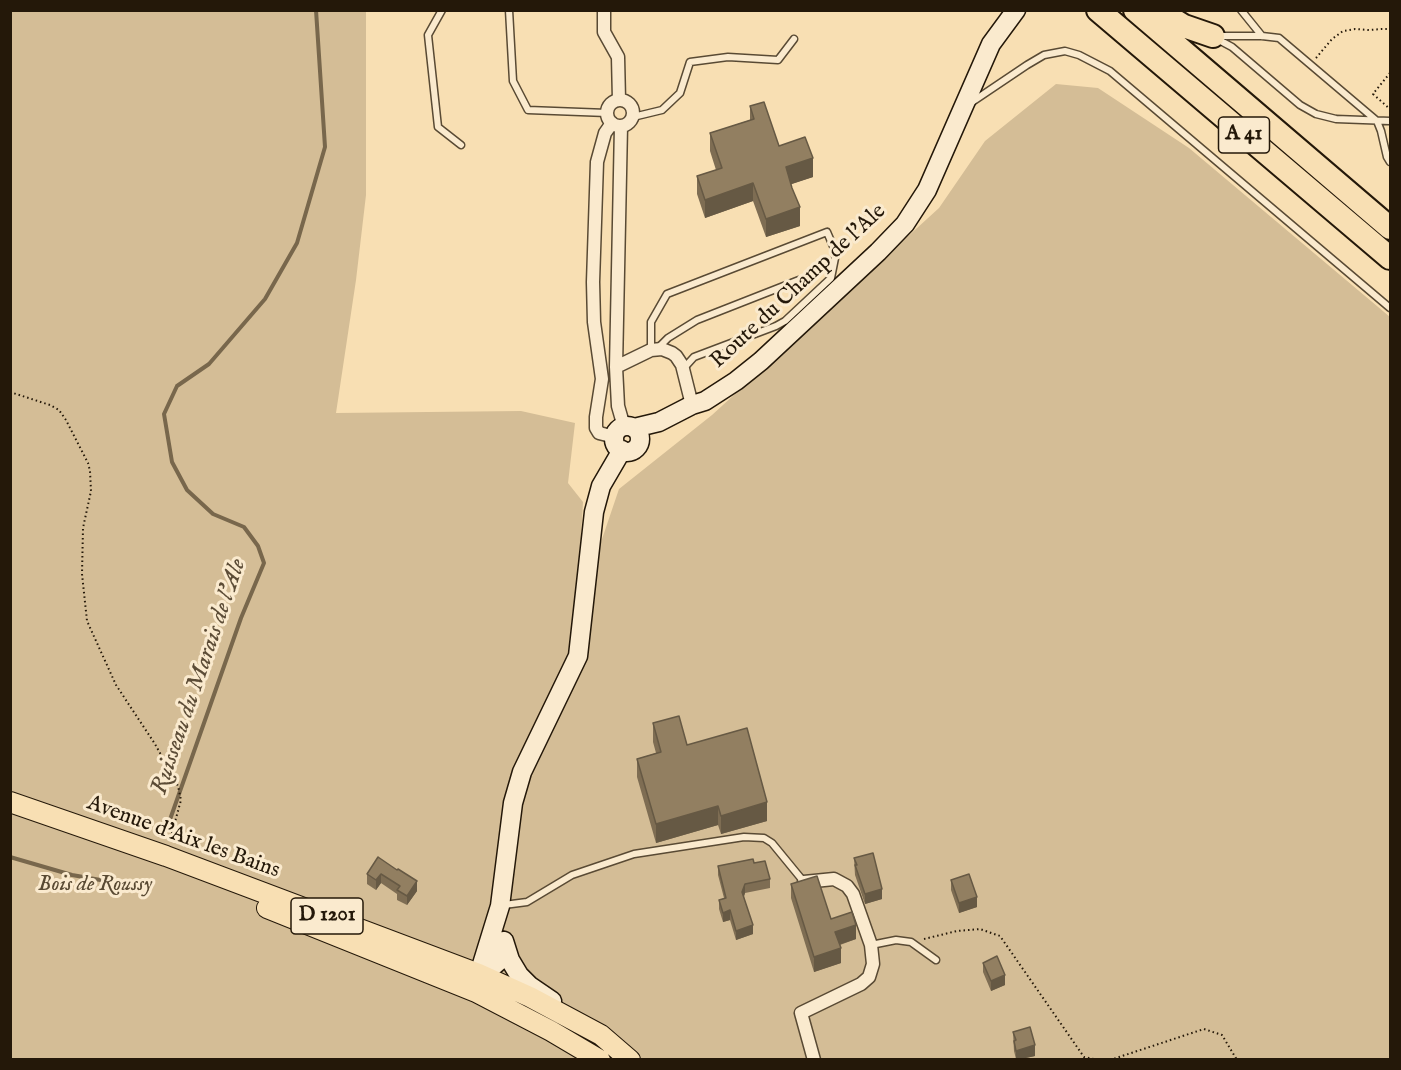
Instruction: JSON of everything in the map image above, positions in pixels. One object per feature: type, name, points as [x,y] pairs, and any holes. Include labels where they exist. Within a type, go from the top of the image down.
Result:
[{"type":"highway","name":"A 41","points":[[1098,10],[1390,258]]},
{"type":"highway","name":"A 41","points":[[1135,10],[1390,228]]},
{"type":"highway","points":[[1158,10],[1184,26],[1213,36]]},
{"type":"highway","points":[[1262,150],[1390,272]]},
{"type":"main road","name":"Avenue d'Aix les Bains","points":[[10,804],[24,806],[166,856],[479,974],[530,997],[601,1035],[630,1059]]},
{"type":"main road","name":"Avenue d'Aix les Bains","points":[[10,804],[108,847],[349,940],[476,992],[601,1059]]},
{"type":"main road","points":[[479,974],[492,993],[576,1039],[601,1059]]},
{"type":"street","points":[[604,10],[604,32],[618,57],[619,100]]},
{"type":"street","name":"Route du Champ de l'Ale","points":[[627,437],[663,427],[700,407],[698,403],[728,387],[761,361],[905,224],[927,190],[991,45],[1016,10]]},
{"type":"street","points":[[479,974],[500,906],[513,803],[522,772],[578,656],[594,512],[601,486],[627,437],[618,406],[616,367],[613,121],[610,104],[619,100],[627,102],[632,108],[633,117],[630,122],[613,121]]},
{"type":"street","points":[[613,121],[605,133],[597,162],[593,282],[594,322],[602,379],[596,428],[599,433],[627,437]]},
{"type":"street","points":[[616,367],[654,349],[672,353],[679,360],[698,403]]},
{"type":"street","points":[[804,882],[834,879],[847,886],[853,894],[871,945],[873,964],[869,977],[861,984],[801,1013],[814,1059]]},
{"type":"street","points":[[500,906],[504,941],[510,960],[519,975],[530,986],[601,1035]]},
{"type":"street","points":[[349,940],[382,948],[461,979],[491,968],[499,960],[504,941]]},
{"type":"lane","points":[[442,10],[428,35],[438,127],[461,145]]},
{"type":"lane","points":[[509,10],[513,81],[528,110],[613,121]]},
{"type":"lane","points":[[1241,10],[1262,36]]},
{"type":"lane","points":[[1213,36],[1279,38],[1377,121],[1390,162]]},
{"type":"lane","points":[[1213,36],[1232,47],[1308,110],[1336,119],[1390,121]]},
{"type":"lane","points":[[633,117],[662,110],[668,105],[680,93],[690,62],[728,57],[777,60],[794,39]]},
{"type":"lane","points":[[961,109],[1044,55],[1065,51],[1079,55],[1110,71],[1390,308]]},
{"type":"lane","points":[[654,349],[651,322],[667,294],[827,232],[836,253],[831,278],[785,321],[694,357],[683,369]]},
{"type":"lane","points":[[654,349],[697,320],[799,280]]},
{"type":"lane","points":[[500,906],[527,902],[572,875],[634,854],[744,837],[765,838],[772,843],[804,882]]},
{"type":"lane","points":[[871,945],[896,940],[911,942],[936,960]]},
{"type":"path","points":[[1310,65],[1332,39],[1343,31],[1390,29]]},
{"type":"path","points":[[1390,73],[1372,94],[1390,109]]},
{"type":"path","points":[[10,392],[50,405],[59,411],[88,463],[91,491],[83,528],[82,574],[87,621],[116,685],[155,744],[178,786],[181,800],[166,856]]},
{"type":"path","points":[[911,942],[957,931],[980,929],[1000,936],[1084,1057],[1098,1059]]},
{"type":"path","points":[[1110,1059],[1204,1029],[1222,1035],[1237,1059]]},
{"type":"green space","name":"Bois de Roussy","points":[[10,11],[366,11],[366,195],[336,413],[521,411],[575,423],[568,483],[583,502],[581,537],[600,545],[619,489],[712,415],[939,208],[985,141],[1056,84],[1098,88],[1189,148],[1390,317],[1390,1059],[11,1059]]},
{"type":"building","points":[[764,102],[779,146],[805,137],[813,158],[786,167],[800,207],[766,219],[753,183],[705,200],[697,176],[722,168],[710,133],[754,119],[750,106]]},
{"type":"building","points":[[679,716],[687,745],[747,728],[767,802],[721,816],[718,806],[656,824],[637,759],[661,752],[653,723]]},
{"type":"building","points":[[873,853],[882,889],[865,894],[854,858]]},
{"type":"building","points":[[378,857],[417,881],[407,896],[397,890],[400,886],[381,874],[376,880],[367,874]]},
{"type":"building","points":[[753,859],[754,863],[765,861],[770,879],[745,884],[742,892],[753,925],[736,931],[730,910],[723,913],[719,900],[726,898],[718,866]]},
{"type":"building","points":[[969,874],[977,897],[959,903],[951,880]]},
{"type":"building","points":[[817,876],[831,919],[852,912],[856,925],[835,932],[841,948],[814,957],[791,884]]},
{"type":"building","points":[[997,956],[1005,975],[991,981],[983,963]]},
{"type":"building","points":[[1030,1027],[1035,1045],[1016,1051],[1013,1032]]},
{"type":"waterway","name":"Ruisseau du Marais de l'Ale","points":[[158,832],[167,828],[241,618],[264,563],[258,546],[244,527],[213,514],[187,490],[172,462],[164,414],[177,386],[209,364],[265,299],[297,243],[325,147],[316,10]]},
{"type":"waterway","name":"Ruisseau du Marais de l'Ale","points":[[10,857],[72,875],[129,885],[139,882]]}]
